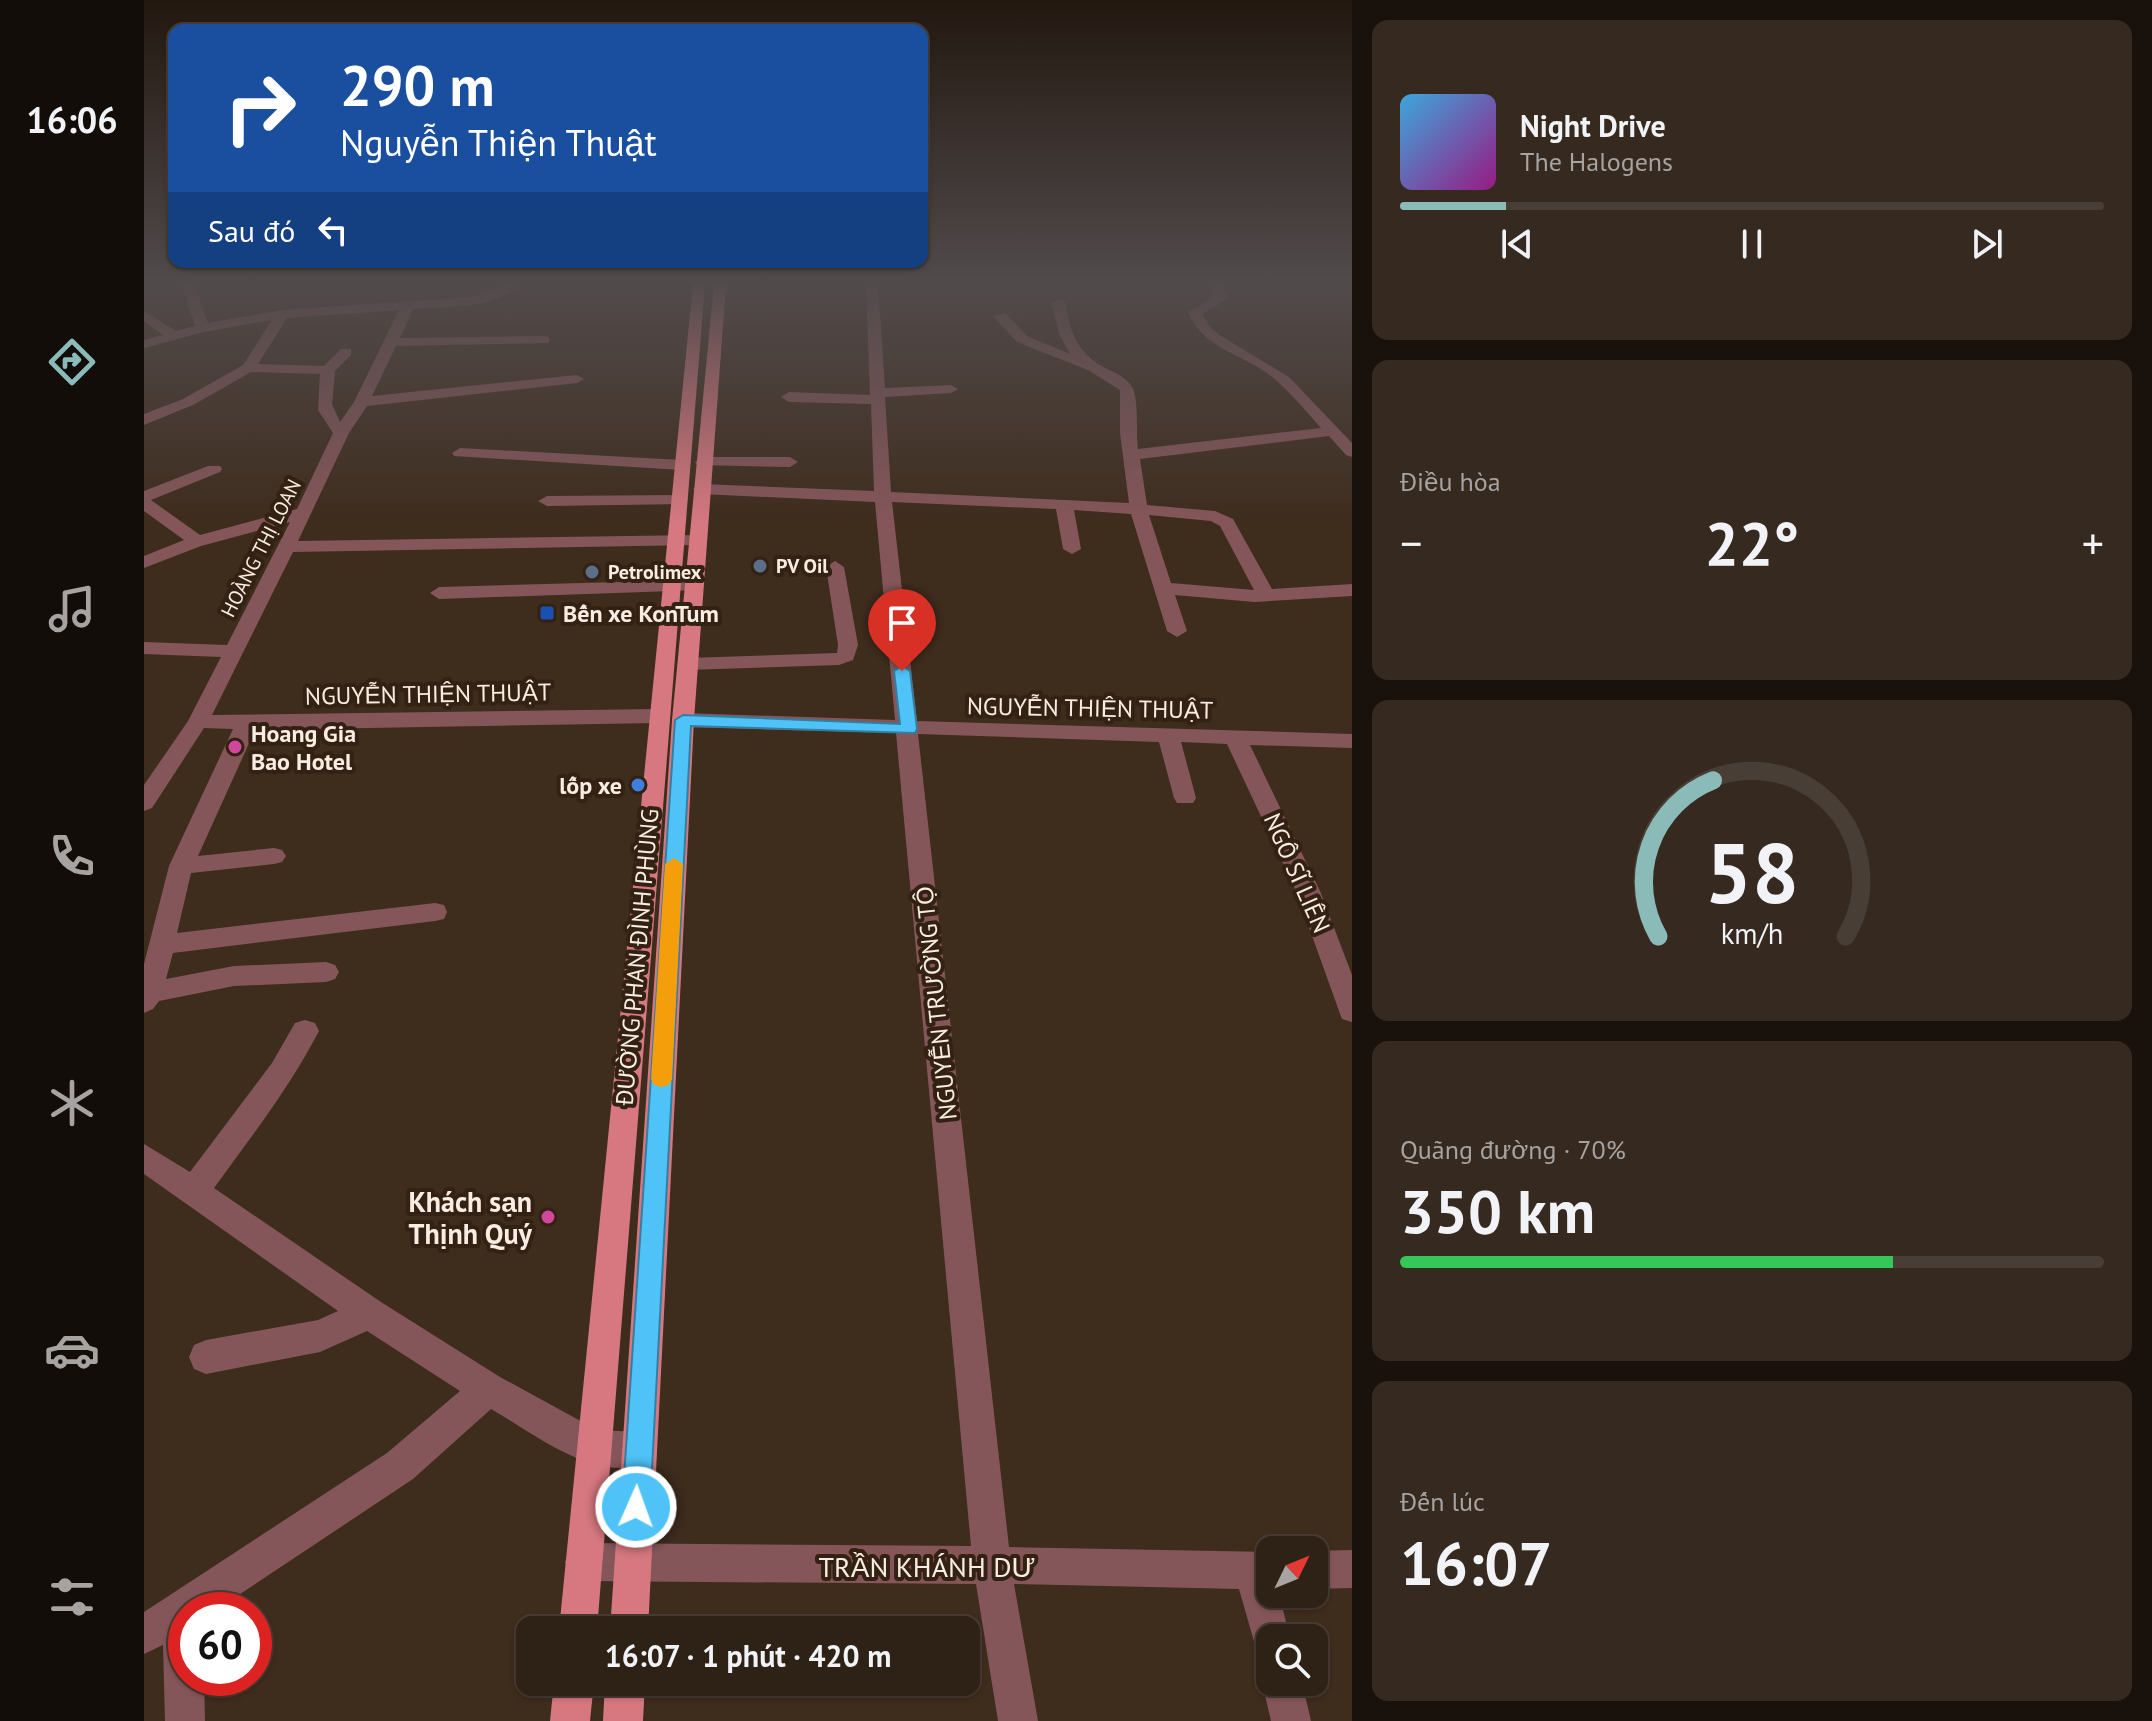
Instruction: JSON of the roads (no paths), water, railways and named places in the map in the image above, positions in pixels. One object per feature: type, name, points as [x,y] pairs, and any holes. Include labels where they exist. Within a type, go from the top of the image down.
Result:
[{"type":"main road","name":"ĐƯỜNG PHAN ĐÌNH PHÙNG","points":[[579,1616],[671,718],[690,495],[696,364]]},
{"type":"main road","name":"ĐƯỜNG PHAN ĐÌNH PHÙNG","points":[[692,463],[707,364]]},
{"type":"main road","name":"ĐƯỜNG PHAN ĐÌNH PHÙNG","points":[[630,1616],[671,718],[687,664],[683,586]]},
{"type":"main road","points":[[570,1721],[573,1696]]},
{"type":"main road","points":[[623,1721],[624,1696]]},
{"type":"street","points":[[144,420],[188,402],[250,364]]},
{"type":"street","points":[[334,364],[328,370],[323,402],[327,418],[341,433]]},
{"type":"street","name":"HOÀNG THỊ LOAN","points":[[144,803],[198,721],[341,433],[362,402],[380,364]]},
{"type":"street","name":"NGUYỄN TRƯỜNG TỘ","points":[[876,364],[883,496],[992,1565],[1018,1721]]},
{"type":"street","points":[[1082,364],[1113,378],[1127,390],[1128,433],[1139,511],[1177,631]]},
{"type":"street","points":[[1091,364],[1096,369]]},
{"type":"street","points":[[1261,364],[1273,371],[1352,452]]},
{"type":"street","points":[[248,368],[328,370]]},
{"type":"street","points":[[362,402],[577,379]]},
{"type":"street","points":[[789,397],[878,397],[951,389]]},
{"type":"street","points":[[1132,455],[1333,431]]},
{"type":"street","points":[[460,453],[692,463],[790,462]]},
{"type":"street","points":[[144,497],[214,469]]},
{"type":"street","points":[[547,501],[690,495],[883,496],[1064,504],[1207,515],[1223,519],[1266,595]]},
{"type":"street","points":[[144,503],[197,541]]},
{"type":"street","points":[[1064,504],[1072,549]]},
{"type":"street","points":[[144,563],[197,541],[304,512]]},
{"type":"street","points":[[287,547],[686,540]]},
{"type":"street","points":[[687,664],[839,659],[846,656],[848,645],[835,567]]},
{"type":"street","points":[[439,593],[683,586]]},
{"type":"street","points":[[1163,588],[1221,595],[1352,590]]},
{"type":"street","points":[[144,648],[233,651]]},
{"type":"street","name":"NGUYỄN THIỆN THUẬT","points":[[198,721],[671,718],[909,729],[1352,741]]},
{"type":"street","points":[[147,997],[181,866],[247,723]]},
{"type":"street","points":[[1168,736],[1185,798]]},
{"type":"street","name":"NGÔ SĨ LIÊN","points":[[1235,737],[1308,891],[1352,1011]]},
{"type":"street","points":[[181,866],[274,856]]},
{"type":"street","points":[[163,944],[435,912]]},
{"type":"street","points":[[147,997],[234,976],[326,972]]},
{"type":"street","points":[[195,1190],[282,1071],[305,1031]]},
{"type":"street","points":[[144,1157],[369,1313],[488,1389],[594,1448],[639,1450]]},
{"type":"street","points":[[206,1357],[320,1336],[369,1313]]},
{"type":"street","points":[[211,1592],[400,1466],[488,1389]]},
{"type":"street","name":"TRẦN KHÁNH DƯ","points":[[584,1562],[1256,1571]]},
{"type":"street","points":[[1328,1570],[1352,1569]]},
{"type":"street","points":[[144,1635],[168,1620]]},
{"type":"street","points":[[184,1696],[185,1721]]},
{"type":"street","points":[[1285,1696],[1291,1721]]},
{"type":"place","name":"PV Oil","points":[[760,566]]},
{"type":"place","name":"Petrolimex","points":[[592,572]]},
{"type":"place","name":"Bến xe KonTum","points":[[547,613]]},
{"type":"place","name":"Hoang Gia Bao Hotel","points":[[235,747]]},
{"type":"place","name":"lốp xe","points":[[638,785]]},
{"type":"place","name":"Khách sạn Thịnh Quý","points":[[548,1217]]}]
